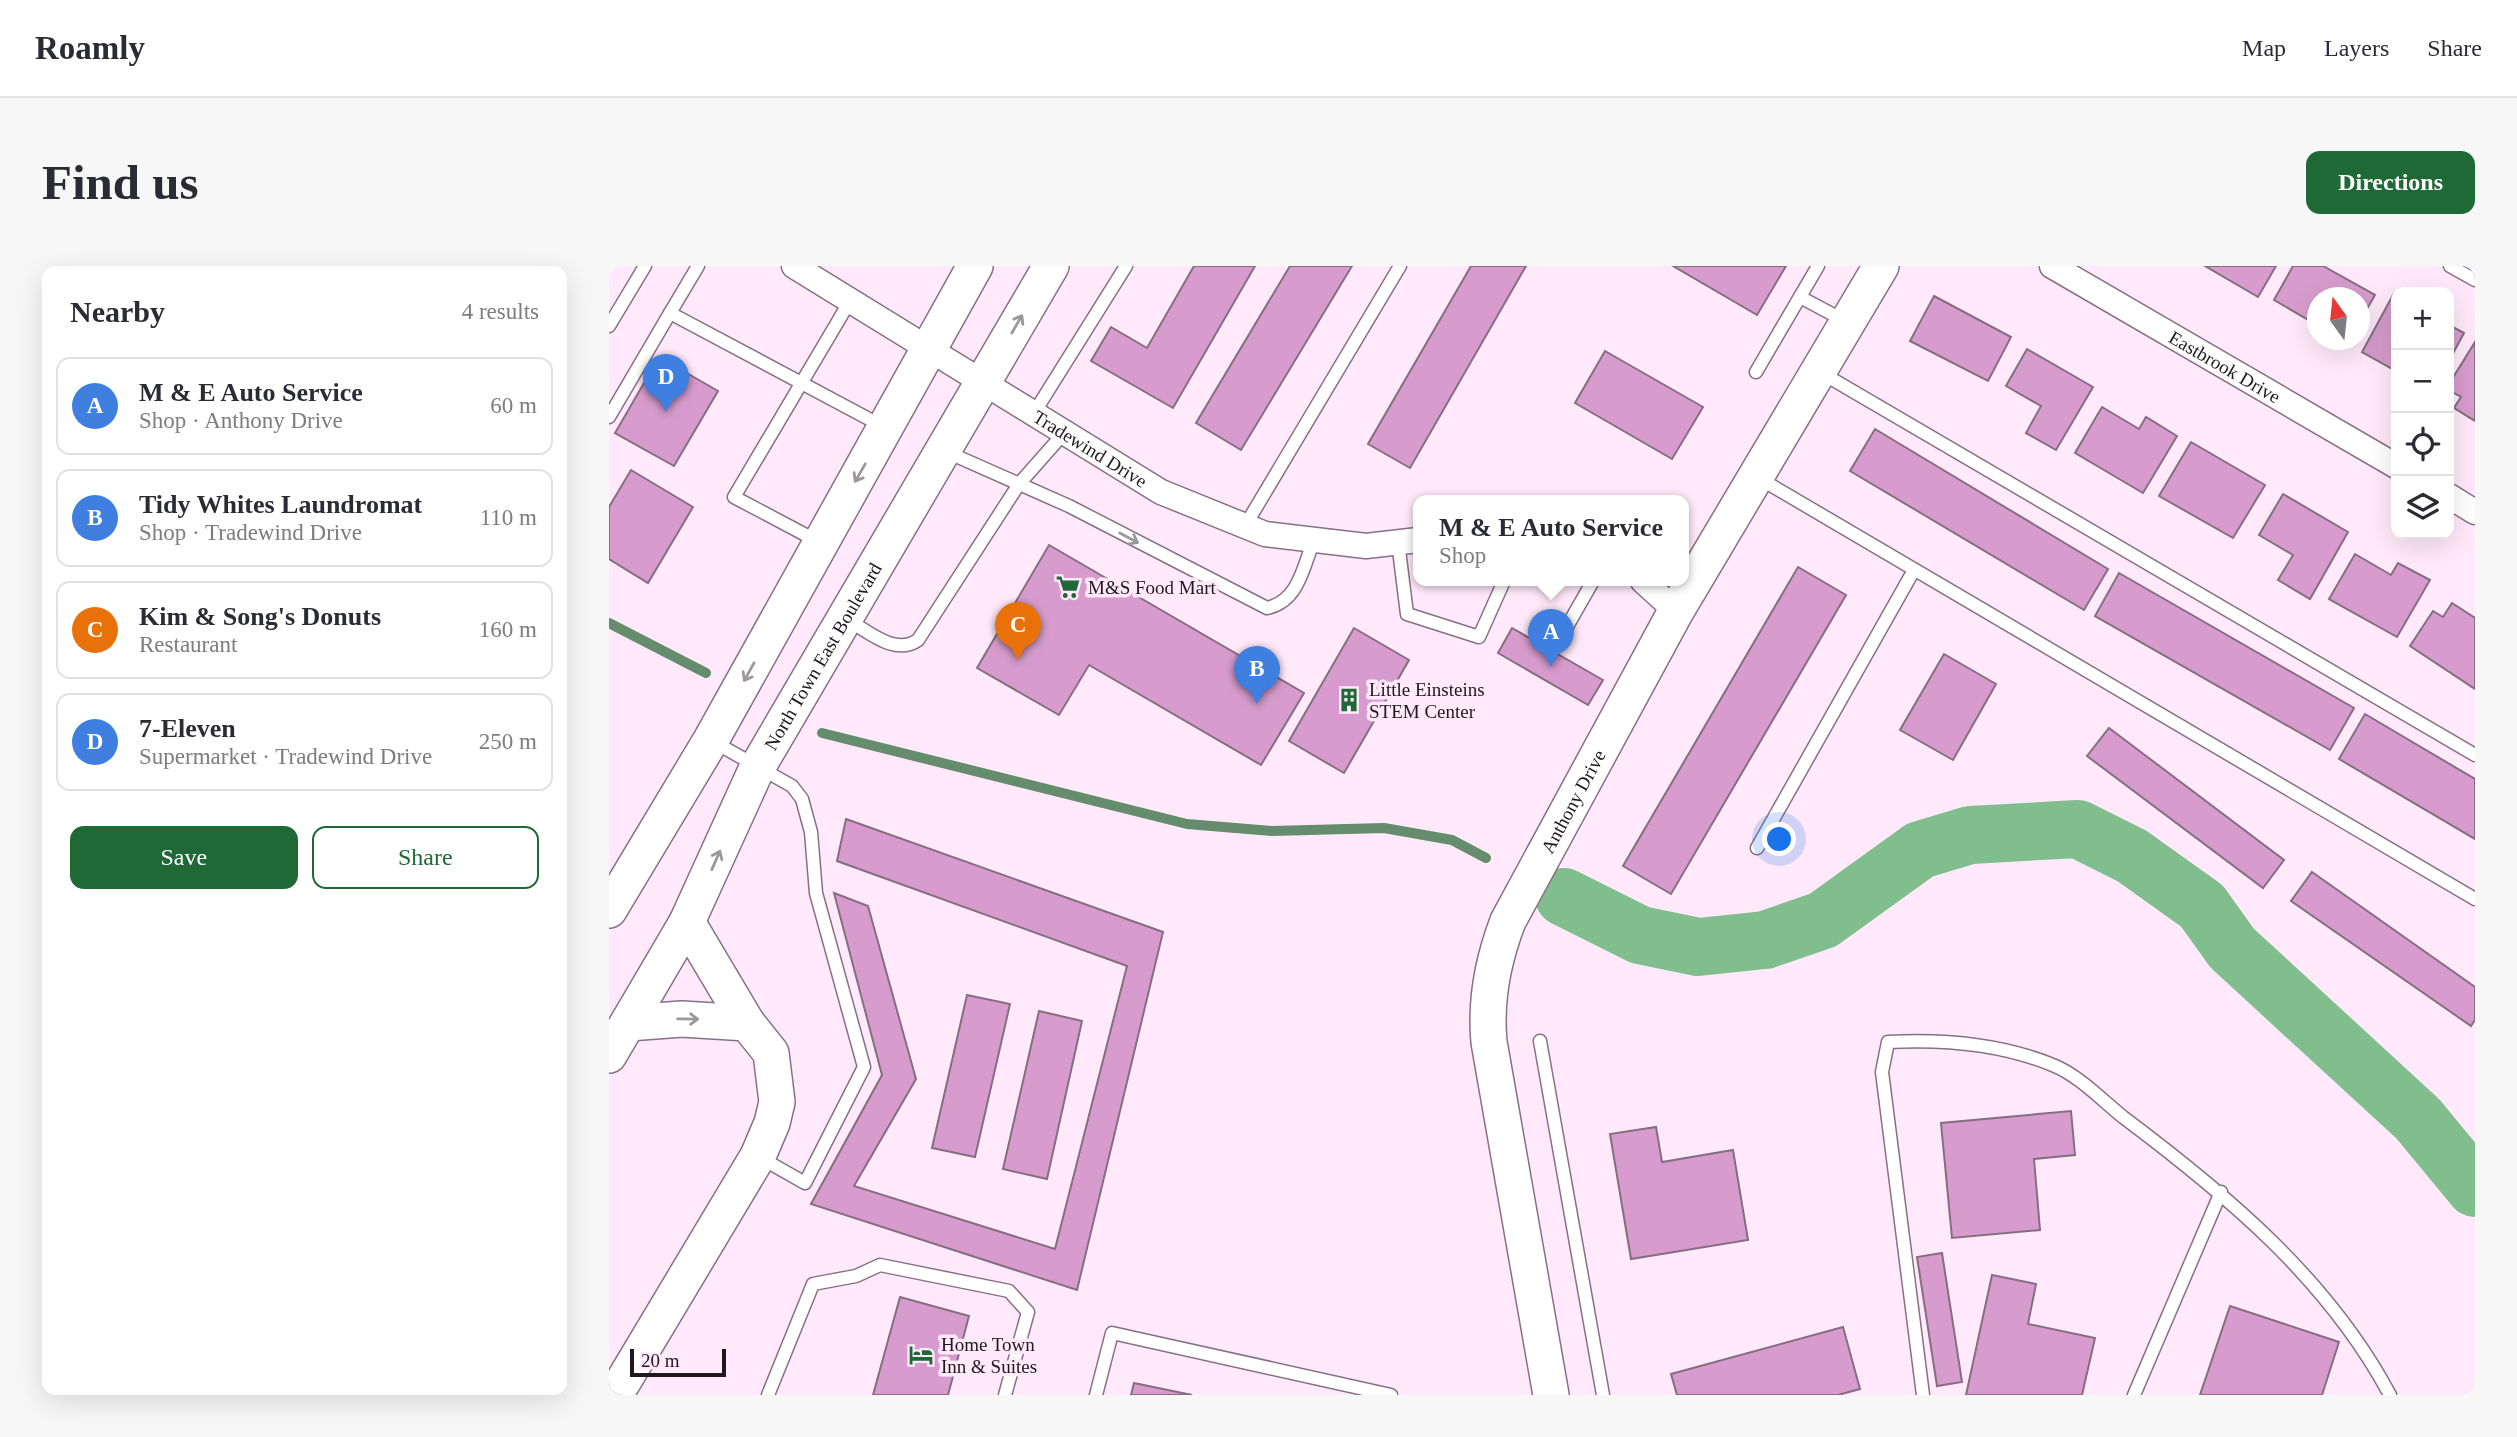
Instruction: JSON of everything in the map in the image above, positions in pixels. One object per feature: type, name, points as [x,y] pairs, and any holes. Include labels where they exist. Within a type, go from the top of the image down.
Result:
[{"type":"main road","points":[[609,910],[622,870],[711,740],[975,266]]},
{"type":"main road","name":"North Town East Boulevard","points":[[609,1055],[687,922],[757,768],[1051,266]]},
{"type":"main road","name":"Anthony Drive","points":[[1551,1395],[1486,1011],[1497,950],[1509,921],[1676,611],[1881,266]]},
{"type":"main road","points":[[615,1395],[758,1156],[775,1113],[776,1079],[771,1053],[747,1023],[687,922]]},
{"type":"main road","points":[[628,1023],[682,1019],[747,1023]]},
{"type":"street","name":"Tradewind Drive","points":[[794,266],[1161,492],[1265,534],[1366,546],[1408,541]]},
{"type":"street","name":"Eastbrook Drive","points":[[2052,266],[2391,463]]},
{"type":"street","points":[[2454,499],[2475,512]]},
{"type":"street","points":[[1648,586],[1676,611]]},
{"type":"lane","points":[[609,326],[645,266]]},
{"type":"lane","points":[[609,417],[698,266]]},
{"type":"lane","points":[[1034,414],[1126,266]]},
{"type":"lane","points":[[1245,526],[1400,266]]},
{"type":"lane","points":[[1756,373],[1818,266]]},
{"type":"lane","points":[[2450,266],[2475,280]]},
{"type":"lane","points":[[1800,297],[1849,323]]},
{"type":"lane","points":[[819,542],[734,496],[851,301]]},
{"type":"lane","points":[[670,313],[885,428]]},
{"type":"lane","points":[[1820,372],[2475,755]]},
{"type":"lane","points":[[845,618],[895,646],[909,646],[918,640],[1019,484],[1064,433]]},
{"type":"lane","points":[[943,450],[1069,506],[1267,608],[1282,605],[1293,595],[1314,540]]},
{"type":"lane","points":[[1756,477],[2475,899]]},
{"type":"lane","points":[[1408,541],[1406,614],[1479,637],[1502,586]]},
{"type":"lane","points":[[1757,848],[1914,570]]},
{"type":"lane","points":[[1565,630],[1590,586]]},
{"type":"lane","points":[[711,740],[792,786],[802,799],[811,832],[816,893],[864,1068],[805,1183],[758,1156]]},
{"type":"lane","points":[[1923,1395],[1882,1072],[1888,1042],[1926,1040],[1991,1046],[2057,1066],[2221,1192],[2305,1273],[2370,1359],[2390,1395]]},
{"type":"lane","points":[[1540,1041],[1603,1395]]},
{"type":"lane","points":[[2134,1395],[2221,1192]]},
{"type":"lane","points":[[768,1395],[813,1284],[856,1276],[880,1265],[1009,1291],[1028,1312],[1005,1395]]},
{"type":"lane","points":[[1096,1395],[1112,1333],[1391,1395]]},
{"type":"building","points":[[1194,266],[1255,266],[1173,408],[1091,361],[1111,327],[1147,348]]},
{"type":"building","points":[[1290,266],[1352,266],[1241,450],[1196,423]]},
{"type":"building","points":[[1471,266],[1526,266],[1410,468],[1368,444]]},
{"type":"building","points":[[1673,266],[1786,266],[1757,315]]},
{"type":"building","points":[[2205,266],[2276,266],[2258,297]]},
{"type":"building","points":[[2293,266],[2323,266],[2361,287],[2307,287],[2307,319],[2274,300]]},
{"type":"building","points":[[1934,296],[2011,337],[1988,381],[1910,341]]},
{"type":"building","points":[[2391,299],[2391,368],[2362,352],[2370,350],[2370,337]]},
{"type":"building","points":[[2454,328],[2464,333],[2454,352]]},
{"type":"building","points":[[2475,342],[2475,421],[2454,408],[2461,397],[2454,393],[2454,376]]},
{"type":"building","points":[[2027,349],[2093,387],[2056,450],[2026,433],[2041,406],[2006,386]]},
{"type":"building","points":[[1605,351],[1703,407],[1672,459],[1575,403]]},
{"type":"building","points":[[659,357],[718,391],[674,466],[615,433]]},
{"type":"building","points":[[2102,407],[2139,429],[2146,417],[2177,436],[2143,493],[2075,453]]},
{"type":"building","points":[[1875,429],[2108,569],[2084,610],[1850,471]]},
{"type":"building","points":[[2191,442],[2265,485],[2233,538],[2159,496]]},
{"type":"building","points":[[631,470],[693,507],[648,583],[609,559],[609,507]]},
{"type":"building","points":[[2283,494],[2348,532],[2310,599],[2278,580],[2293,555],[2259,535]]},
{"type":"building","points":[[1049,545],[1304,693],[1261,765],[1089,665],[1059,715],[977,668]]},
{"type":"building","points":[[2355,554],[2391,575],[2398,563],[2430,580],[2397,637],[2329,599]]},
{"type":"building","points":[[1798,567],[1846,595],[1671,894],[1623,866]]},
{"type":"building","points":[[2119,573],[2354,708],[2330,750],[2095,616]]},
{"type":"building","points":[[2452,603],[2475,618],[2475,689],[2410,646],[2433,611],[2443,617]]},
{"type":"building","name":"Little Einsteins STEM Center","points":[[1354,628],[1409,660],[1344,773],[1289,741]]},
{"type":"building","points":[[1512,628],[1603,680],[1588,705],[1498,653]]},
{"type":"building","points":[[1944,654],[1996,684],[1953,760],[1900,730]]},
{"type":"building","points":[[2365,714],[2475,779],[2475,839],[2339,759]]},
{"type":"building","points":[[2109,728],[2284,860],[2263,888],[2087,756]]},
{"type":"building","points":[[846,819],[1163,932],[1077,1290],[811,1204],[882,1075],[834,893],[868,906],[916,1079],[854,1186],[1055,1249],[1127,966],[837,861]]},
{"type":"building","points":[[2312,872],[2475,987],[2475,1020],[2471,1026],[2291,901]]},
{"type":"building","points":[[967,995],[1010,1004],[975,1157],[932,1148]]},
{"type":"building","points":[[1039,1011],[1082,1021],[1047,1179],[1003,1169]]},
{"type":"building","points":[[2071,1111],[2075,1155],[2034,1159],[2040,1230],[1952,1238],[1941,1123]]},
{"type":"building","points":[[1656,1127],[1662,1162],[1733,1150],[1748,1240],[1631,1259],[1610,1134]]},
{"type":"building","points":[[1942,1253],[1962,1382],[1937,1386],[1917,1257]]},
{"type":"building","points":[[1992,1275],[2036,1284],[2028,1324],[2095,1338],[2082,1395],[1966,1395]]},
{"type":"building","name":"Home Town Inn & Suites","points":[[900,1297],[969,1316],[948,1395],[873,1395]]},
{"type":"building","points":[[2230,1306],[2339,1342],[2322,1395],[2200,1395]]},
{"type":"building","points":[[1843,1327],[1860,1389],[1838,1395],[1677,1395],[1671,1374]]},
{"type":"building","points":[[1134,1383],[1192,1395],[1131,1395]]},
{"type":"waterway","points":[[609,623],[706,673]]},
{"type":"waterway","points":[[822,733],[1187,824],[1272,831],[1384,828],[1452,840],[1486,858]]},
{"type":"waterway","points":[[1564,897],[1640,935],[1698,947],[1765,940],[1823,920],[1920,850],[1970,835],[2078,829],[2132,856],[2202,906],[2232,948],[2418,1119],[2475,1188]]},
{"type":"place","name":"7-Eleven","points":[[666,412]]},
{"type":"place","name":"M&S Food Mart","points":[[1068,587]]},
{"type":"place","name":"Kim & Song's Donuts","points":[[1018,660]]},
{"type":"place","name":"M & E Auto Service","points":[[1551,667]]},
{"type":"place","name":"Little Einsteins STEM Center","points":[[1349,700]]},
{"type":"place","name":"Tidy Whites Laundromat","points":[[1257,704]]},
{"type":"place","name":"Home Town Inn & Suites","points":[[921,1355]]}]
